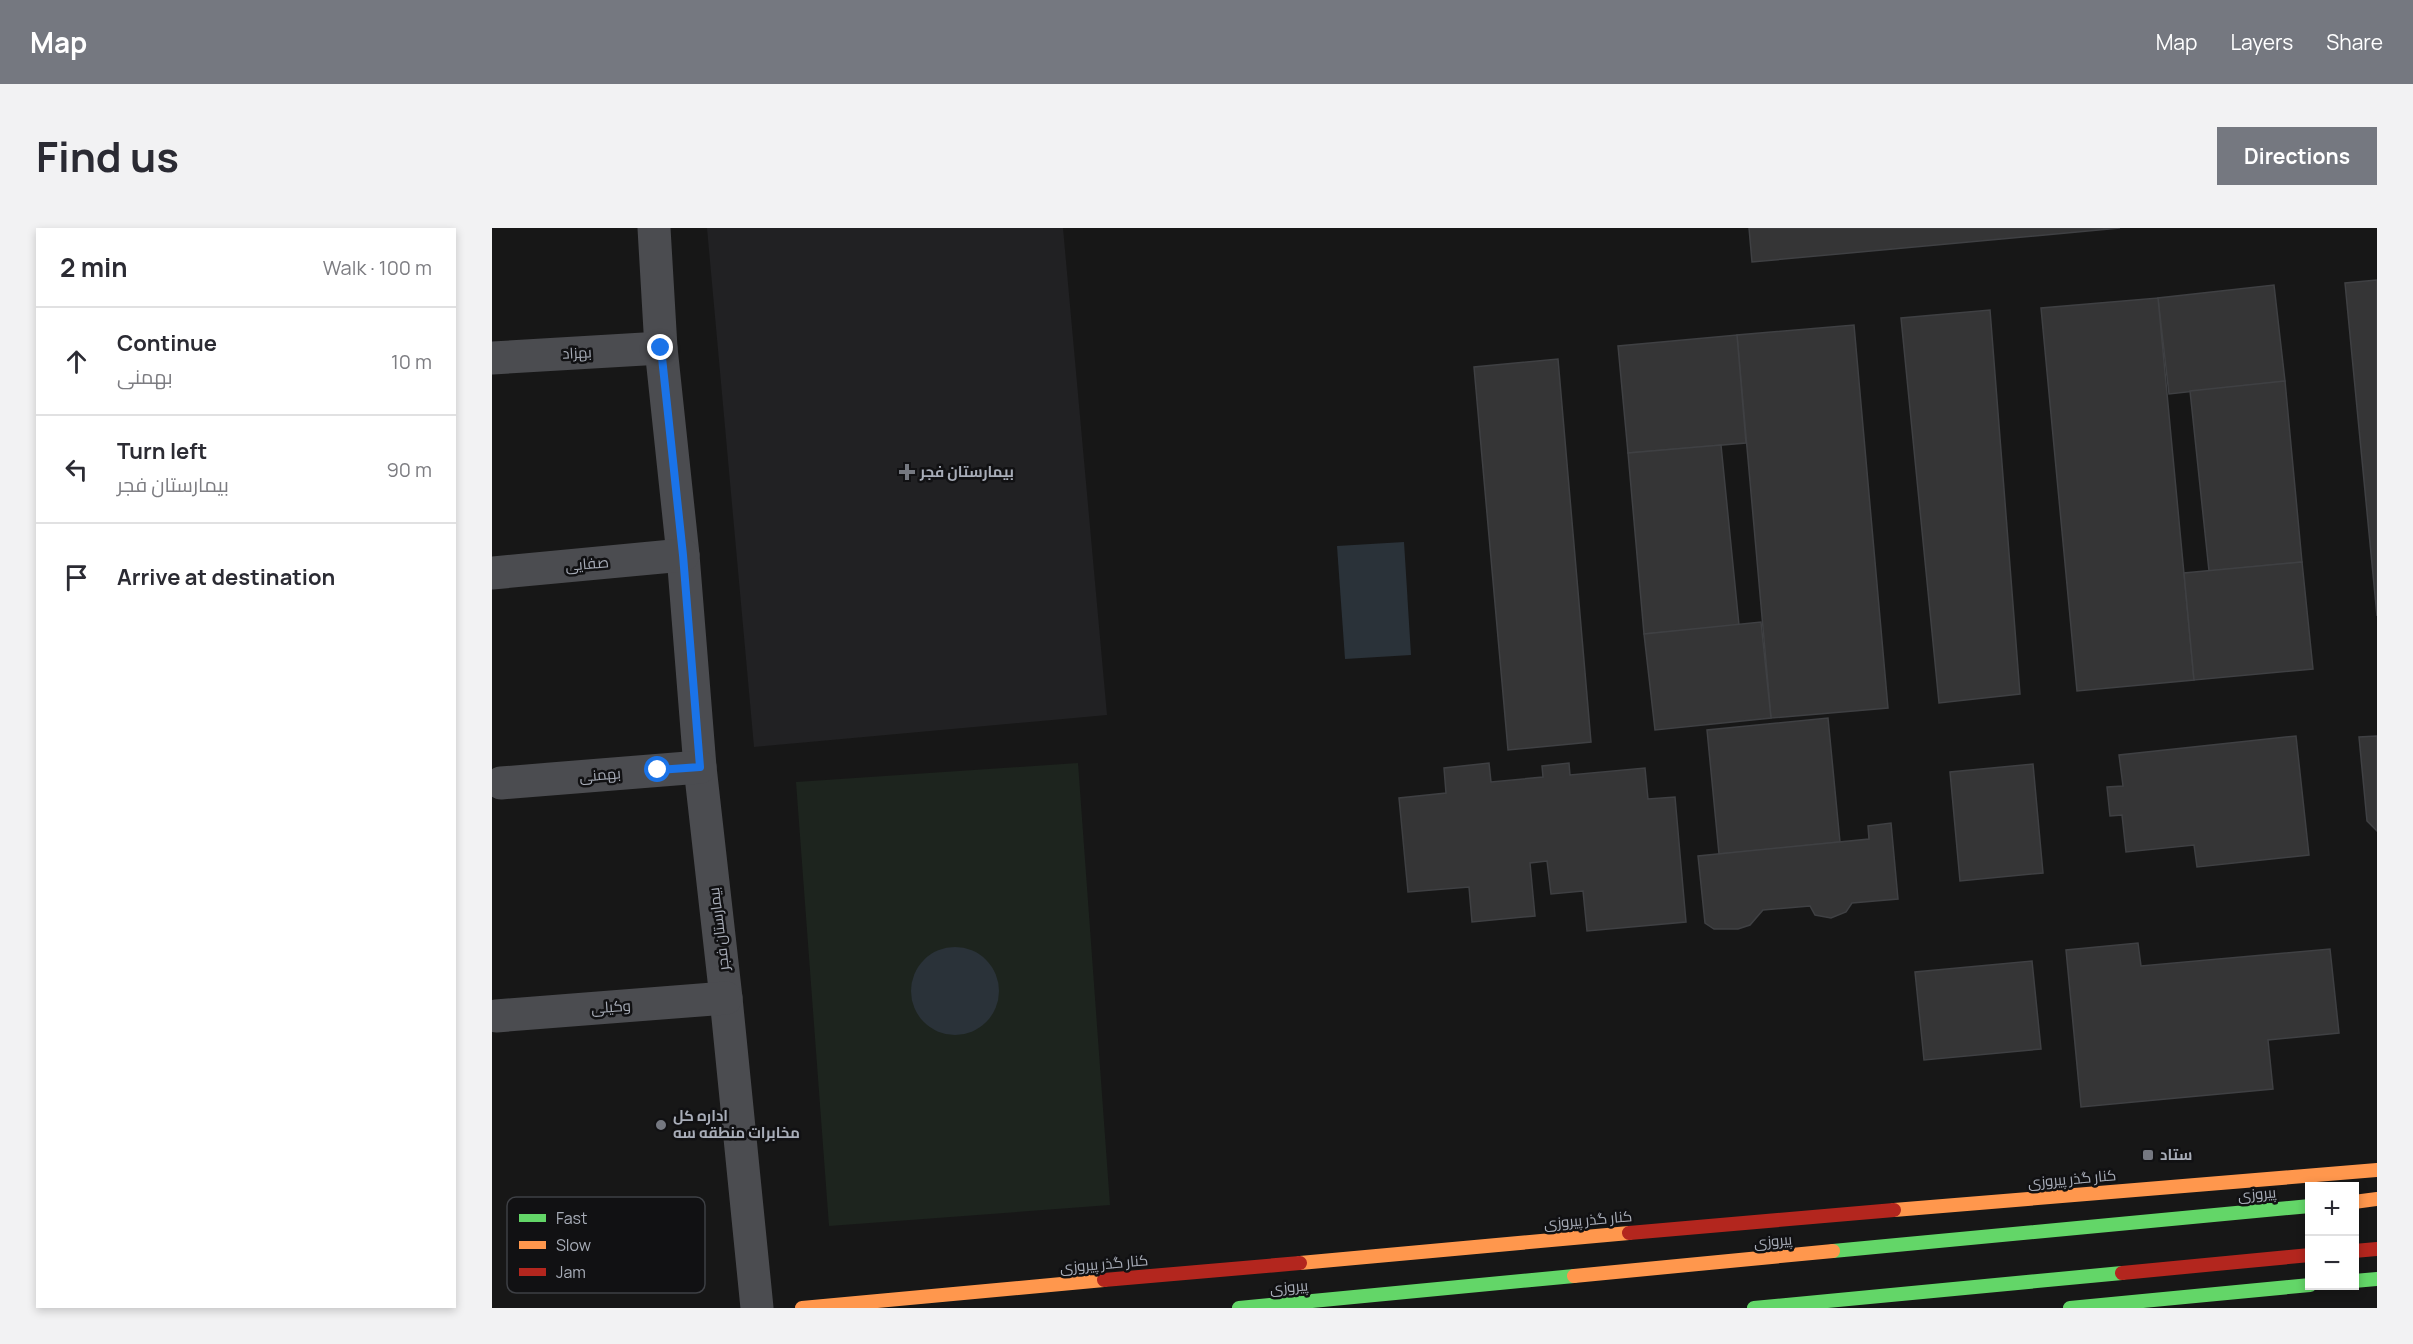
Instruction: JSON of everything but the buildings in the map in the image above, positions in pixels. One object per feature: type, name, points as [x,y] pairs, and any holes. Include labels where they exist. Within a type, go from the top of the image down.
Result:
[{"type":"main road","name":"کنار گذر پیروزی","points":[[802,1308],[1744,1222],[2377,1170]]},
{"type":"main road","points":[[2359,1201],[2377,1199]]},
{"type":"main road","name":"پیروزی","points":[[1239,1308],[2305,1206]]},
{"type":"main road","points":[[2359,1251],[2377,1249]]},
{"type":"main road","points":[[2070,1298],[2305,1256]]},
{"type":"main road","points":[[2359,1281],[2377,1279]]},
{"type":"main road","points":[[1754,1308],[2070,1298],[2305,1285]]},
{"type":"street","name":"بیمارستان فجر","points":[[654,228],[661,348],[683,555],[700,767],[758,1308]]},
{"type":"street","name":"بهزاد","points":[[492,357],[661,348]]},
{"type":"street","name":"صفایی","points":[[492,573],[683,555]]},
{"type":"street","name":"بهمنی","points":[[501,783],[700,767]]},
{"type":"street","name":"وکیلی","points":[[496,1016],[726,998]]},
{"type":"shaded area","name":"بیمارستان فجر","points":[[707,228],[1063,228],[1107,715],[754,747]]},
{"type":"shaded area","points":[[1404,542],[1411,655],[1345,659],[1337,546]]},
{"type":"shaded area","points":[[1078,763],[1110,1205],[829,1226],[796,782]]},
{"type":"shaded area","points":[[955,947],[972,950],[986,960],[996,974],[999,991],[996,1008],[986,1022],[972,1032],[955,1035],[938,1032],[924,1022],[914,1008],[911,991],[914,974],[924,960],[938,950]]},
{"type":"traffic: fast","points":[[1833,1251],[2305,1206]]},
{"type":"traffic: fast","points":[[1754,1308],[2122,1273]]},
{"type":"traffic: fast","points":[[1239,1308],[1574,1276]]},
{"type":"traffic: fast","points":[[2359,1281],[2377,1279]]},
{"type":"traffic: fast","points":[[2070,1308],[2305,1285]]},
{"type":"traffic: slow","points":[[1894,1210],[2377,1170]]},
{"type":"traffic: slow","points":[[2359,1201],[2377,1199]]},
{"type":"traffic: slow","points":[[1300,1263],[1629,1233]]},
{"type":"traffic: slow","points":[[1574,1276],[1833,1251]]},
{"type":"traffic: slow","points":[[802,1308],[1104,1280]]},
{"type":"traffic: jam","points":[[1629,1233],[1894,1210]]},
{"type":"traffic: jam","points":[[2359,1251],[2377,1249]]},
{"type":"traffic: jam","points":[[2122,1273],[2305,1255]]},
{"type":"traffic: jam","points":[[1104,1280],[1300,1263]]},
{"type":"place","name":"بیمارستان فجر","points":[[907,472]]},
{"type":"place","name":"اداره کل مخابرات منطقه سه","points":[[661,1125]]},
{"type":"place","name":"ستاد","points":[[2148,1155]]},
{"type":"route","points":[[658,770],[700,767],[683,555],[661,348]]}]
